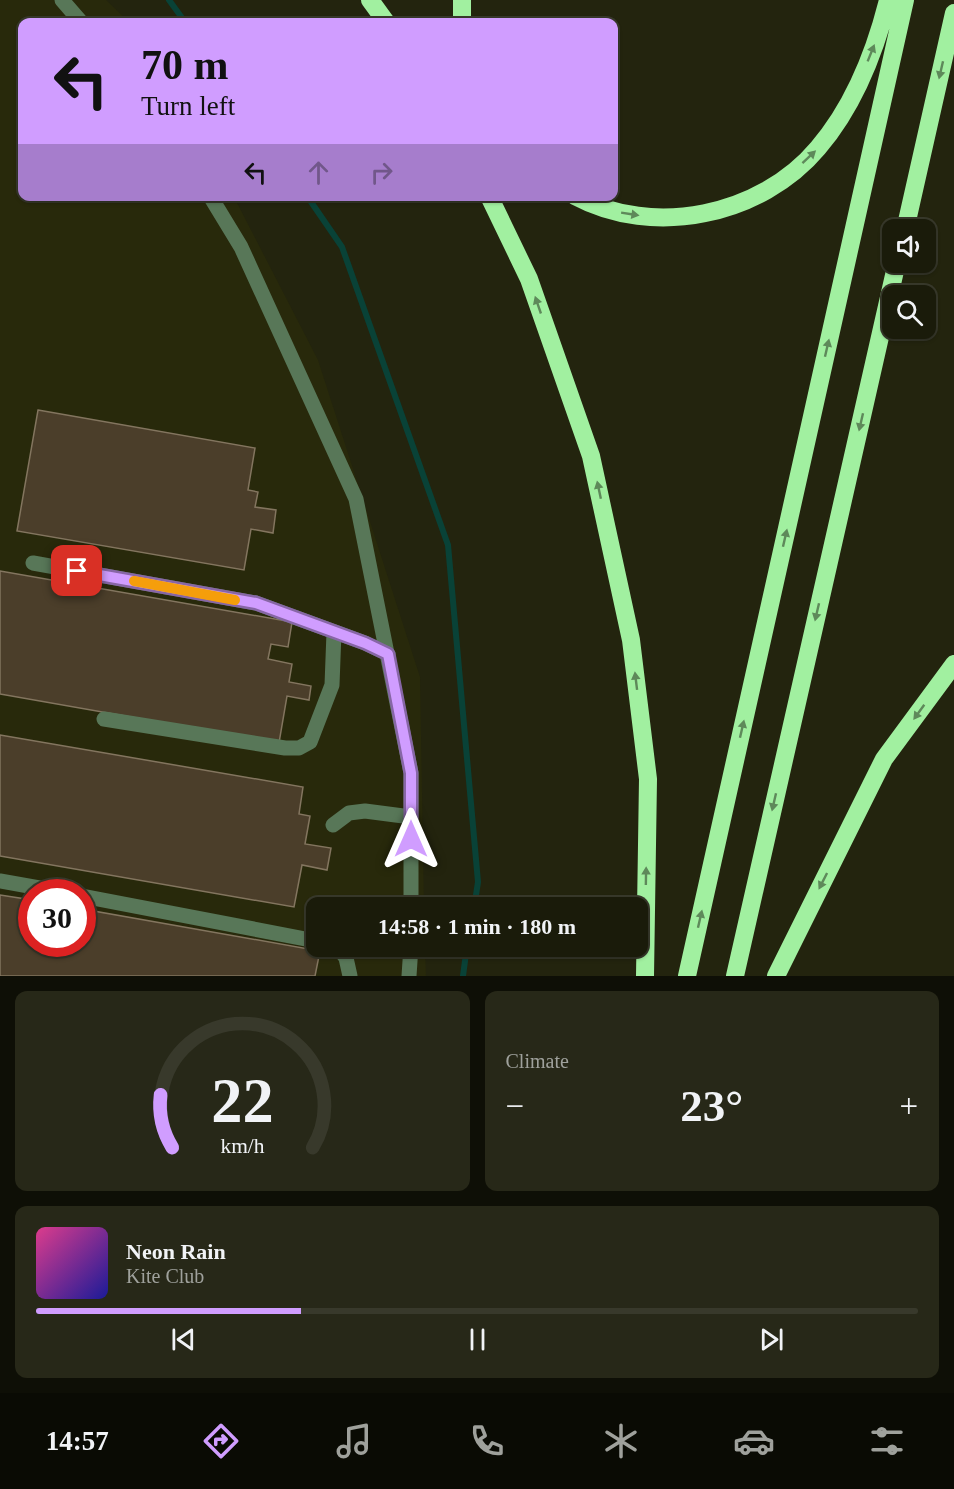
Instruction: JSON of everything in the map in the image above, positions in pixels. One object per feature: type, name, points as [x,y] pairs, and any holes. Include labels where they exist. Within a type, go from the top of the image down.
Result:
[{"type":"highway","points":[[370,0],[383,18]]},
{"type":"highway","points":[[462,0],[462,18]]},
{"type":"highway","points":[[587,201],[611,211],[637,216],[690,216],[713,212],[739,203],[767,189],[802,164],[817,150],[833,129],[875,45],[888,0]]},
{"type":"highway","points":[[687,976],[905,0]]},
{"type":"highway","points":[[907,219],[954,13]]},
{"type":"highway","points":[[491,201],[529,279],[591,456],[631,640],[648,779],[645,976]]},
{"type":"highway","points":[[735,976],[895,273]]},
{"type":"highway","points":[[776,976],[884,759],[954,664]]},
{"type":"street","points":[[62,0],[78,18]]},
{"type":"street","points":[[213,201],[241,247],[356,499],[411,773],[411,897]]},
{"type":"street","points":[[33,562],[256,603],[388,654]]},
{"type":"street","points":[[104,719],[228,740],[298,748],[310,742],[332,685],[334,632]]},
{"type":"street","points":[[333,825],[349,813],[365,811],[411,817]]},
{"type":"street","points":[[0,881],[18,884]]},
{"type":"street","points":[[96,899],[306,939]]},
{"type":"street","points":[[345,957],[350,976]]},
{"type":"street","points":[[409,976],[410,957]]},
{"type":"shaded area","points":[[0,0],[106,0],[125,18],[18,18],[18,201],[236,201],[318,360],[420,677],[424,897],[306,897],[306,957],[425,957],[426,976],[0,976]]},
{"type":"building","points":[[38,410],[255,448],[248,490],[258,492],[255,507],[276,510],[273,533],[251,529],[244,570],[17,531]]},
{"type":"building","points":[[0,571],[292,622],[288,647],[271,644],[268,659],[292,664],[289,682],[311,686],[309,700],[287,696],[279,743],[0,694]]},
{"type":"building","points":[[0,735],[303,787],[299,814],[310,816],[305,844],[331,848],[327,870],[302,865],[294,907],[0,856]]},
{"type":"building","points":[[0,895],[18,898],[18,957],[96,957],[96,911],[306,949],[306,957],[319,957],[315,976],[0,976]]},
{"type":"waterway","points":[[169,0],[182,18]]},
{"type":"waterway","points":[[310,201],[342,247],[448,545],[478,882],[476,897]]},
{"type":"waterway","points":[[463,976],[466,957]]},
{"type":"slow traffic","points":[[134,581],[235,600]]},
{"type":"route","points":[[77,571],[256,603],[365,643],[388,654],[411,773],[411,839]]}]
